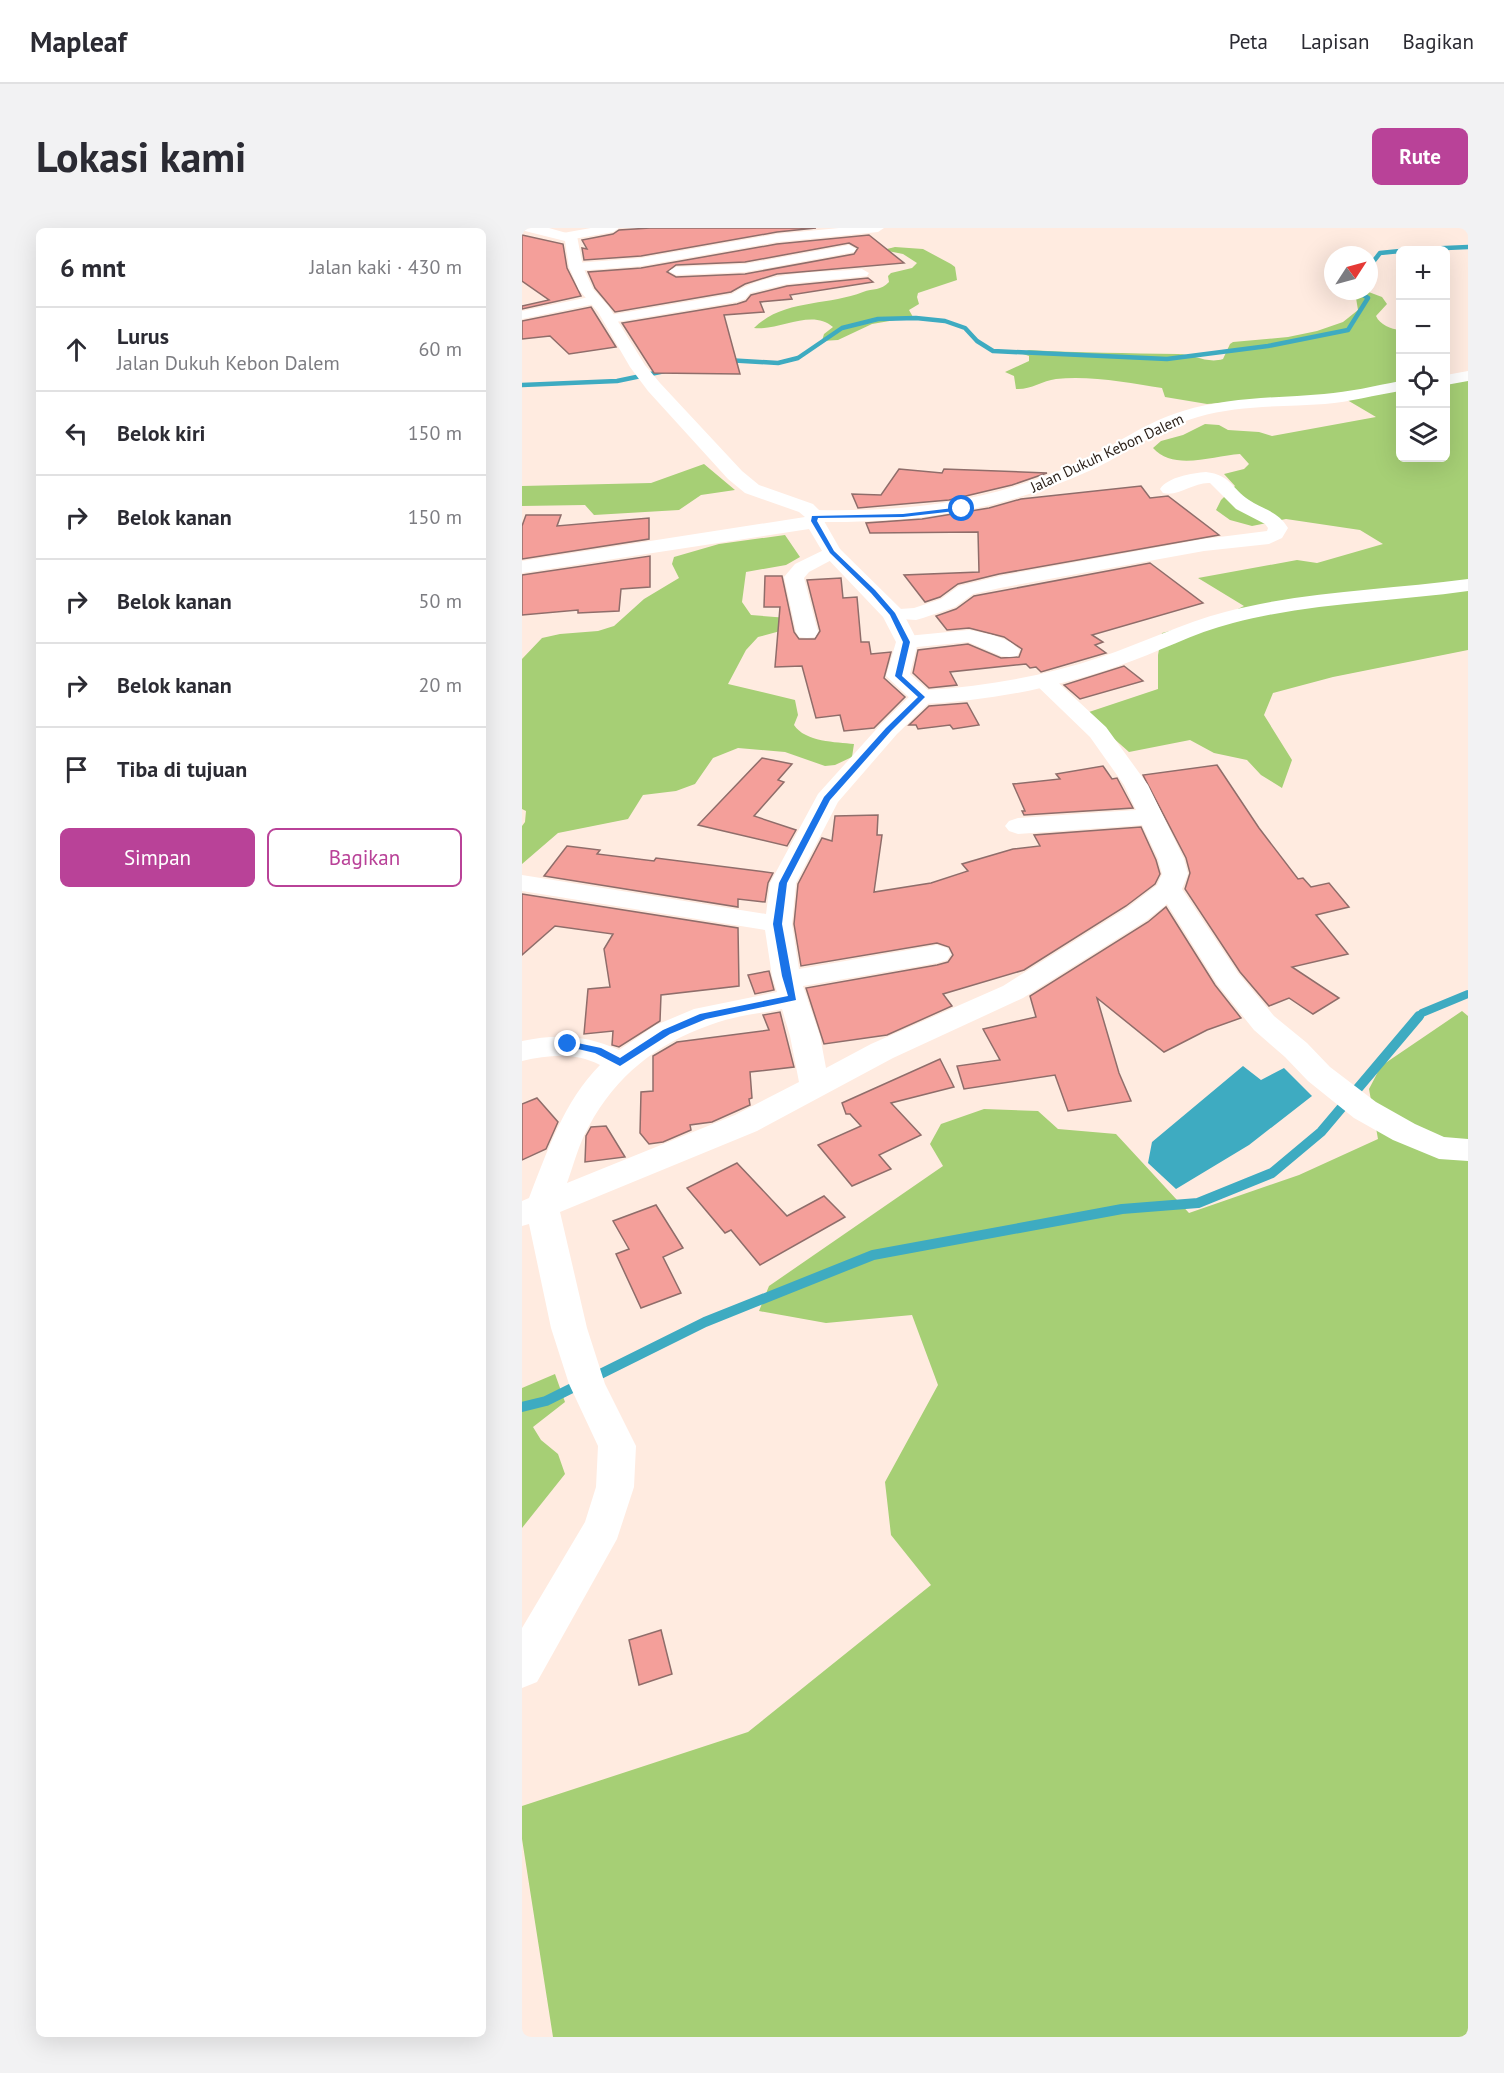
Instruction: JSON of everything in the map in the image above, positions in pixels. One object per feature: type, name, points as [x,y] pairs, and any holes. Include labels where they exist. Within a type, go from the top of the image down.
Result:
[{"type":"street","points":[[530,228],[568,236],[613,228]]},
{"type":"street","points":[[579,273],[736,244],[878,228]]},
{"type":"street","points":[[654,274],[745,268],[854,247],[856,243],[843,231]]},
{"type":"street","points":[[568,236],[573,243],[579,273],[594,300],[610,319],[638,367],[654,387],[735,475],[752,489],[806,508],[832,552],[873,591],[893,614],[907,642],[898,676],[922,697]]},
{"type":"street","points":[[716,236],[736,244]]},
{"type":"street","points":[[579,273],[617,278]]},
{"type":"street","points":[[610,319],[736,298],[745,290],[768,283],[862,273]]},
{"type":"street","points":[[522,315],[594,300]]},
{"type":"street","points":[[1450,379],[1468,376]]},
{"type":"street","name":"Jalan Dukuh Kebon Dalem","points":[[814,519],[903,516],[962,509],[1045,484],[1089,465],[1165,424],[1193,413],[1244,403],[1326,399],[1396,387]]},
{"type":"street","points":[[893,614],[916,614],[948,603],[966,590],[1000,582],[1204,545],[1269,538],[1278,528],[1275,521],[1241,503],[1222,483],[1211,478],[1189,480],[1169,489]]},
{"type":"street","points":[[522,567],[814,519]]},
{"type":"street","points":[[807,632],[794,577],[802,568],[832,552]]},
{"type":"street","points":[[815,1086],[806,1036],[790,989],[778,924],[783,883],[826,799],[889,729],[922,697],[951,696],[1043,681],[1109,662],[1198,626],[1286,606],[1356,600],[1468,585]]},
{"type":"street","points":[[907,642],[969,636],[1009,651]]},
{"type":"street","points":[[532,1210],[746,1123],[882,1051],[1013,992],[1137,914],[1168,889],[1175,874],[1171,859],[1136,785],[1098,732],[1043,681]]},
{"type":"street","points":[[1018,826],[1150,817]]},
{"type":"street","points":[[522,882],[778,924]]},
{"type":"street","points":[[1168,889],[1183,907],[1210,953],[1264,1023],[1296,1050],[1319,1074],[1365,1110],[1404,1132],[1439,1148],[1468,1150]]},
{"type":"street","points":[[522,1668],[603,1527],[615,1487],[617,1446],[587,1384],[532,1210],[572,1128],[600,1083],[620,1063],[666,1032],[704,1016],[790,989],[937,954]]},
{"type":"street","points":[[522,1051],[568,1044],[598,1051],[620,1063]]},
{"type":"green space","points":[[895,247],[923,249],[955,267],[957,280],[918,293],[919,304],[909,310],[913,317],[872,324],[838,340],[822,341],[824,334],[833,327],[815,320],[754,328],[778,312],[883,287],[889,282],[888,276],[891,273],[912,268],[917,263],[903,254],[883,250]]},
{"type":"green space","points":[[1378,296],[1382,297],[1387,304],[1376,316],[1380,322],[1396,329],[1396,462],[1450,462],[1450,376],[1468,379],[1468,650],[1333,677],[1273,693],[1264,715],[1292,760],[1282,788],[1261,775],[1247,760],[1214,753],[1190,740],[1129,752],[1103,729],[1089,712],[1158,689],[1158,655],[1162,633],[1217,619],[1244,606],[1198,578],[1297,560],[1317,563],[1383,544],[1360,530],[1286,519],[1252,526],[1230,520],[1216,510],[1221,500],[1235,486],[1224,474],[1244,469],[1249,464],[1240,454],[1182,461],[1161,455],[1153,448],[1161,441],[1183,435],[1205,424],[1219,425],[1228,430],[1259,432],[1272,436],[1376,417],[1337,394],[1207,404],[1165,397],[1162,388],[1096,379],[1056,379],[1016,389],[1014,376],[1005,372],[1029,361],[1029,356],[1020,353],[1029,350],[1184,354],[1206,360],[1223,359],[1233,342],[1288,337],[1317,331],[1343,322],[1358,310],[1356,300],[1378,300]]},
{"type":"green space","points":[[704,464],[735,490],[701,495],[679,510],[594,515],[585,505],[522,506],[522,486],[651,483]]},
{"type":"green space","points":[[785,535],[800,557],[786,565],[746,572],[742,602],[751,615],[788,618],[784,630],[758,637],[746,650],[728,684],[795,700],[798,715],[794,725],[799,731],[821,740],[854,744],[852,757],[835,765],[825,766],[785,752],[738,748],[713,758],[695,784],[676,791],[643,795],[628,819],[558,833],[522,864],[522,826],[525,822],[526,811],[522,809],[522,659],[542,638],[598,631],[614,626],[644,599],[679,578],[672,564],[674,557],[719,544]]},
{"type":"green space","points":[[1462,1011],[1468,1016],[1468,2037],[553,2037],[522,1839],[522,1806],[748,1732],[931,1585],[891,1535],[885,1482],[938,1385],[912,1315],[826,1323],[759,1311],[769,1286],[943,1166],[930,1144],[941,1124],[984,1109],[1038,1111],[1058,1129],[1116,1134],[1189,1213],[1299,1175],[1378,1139],[1369,1089],[1381,1066]]},
{"type":"green space","points":[[555,1374],[565,1402],[533,1427],[541,1440],[558,1454],[565,1474],[522,1528],[522,1388]]},
{"type":"water","points":[[1243,1066],[1261,1080],[1284,1068],[1312,1096],[1249,1145],[1176,1189],[1148,1163],[1152,1142]]},
{"type":"building","points":[[816,228],[777,232],[641,256],[584,260],[582,248],[587,249],[582,240],[613,234],[619,230]]},
{"type":"building","points":[[522,235],[563,244],[567,268],[581,296],[522,309],[522,306],[549,300],[522,281]]},
{"type":"building","points":[[869,235],[904,263],[777,274],[745,284],[731,292],[615,312],[595,288],[588,272],[641,268],[777,244]],"holes":[[[849,243],[858,248],[854,254],[745,274],[676,277],[667,272],[676,265],[745,262]]]},
{"type":"building","points":[[868,278],[873,282],[790,295],[792,299],[760,302],[764,312],[724,315],[740,374],[654,373],[622,323],[737,304],[746,301],[751,295],[787,286]]},
{"type":"building","points":[[591,307],[616,347],[569,354],[550,336],[522,339],[522,321]]},
{"type":"building","points":[[899,469],[942,473],[944,469],[1047,473],[1012,485],[949,500],[858,508],[852,494],[881,495]]},
{"type":"building","points":[[1141,486],[1150,498],[1168,496],[1219,535],[999,574],[958,584],[940,597],[925,602],[904,575],[979,572],[978,532],[870,533],[866,523],[922,519],[989,508],[1021,499]]},
{"type":"building","points":[[526,515],[561,515],[557,526],[649,518],[649,539],[522,559],[522,526]]},
{"type":"building","points":[[650,556],[650,587],[621,589],[619,611],[578,613],[578,610],[522,615],[522,575]]},
{"type":"building","points":[[1150,563],[1203,603],[1092,635],[1103,642],[1095,645],[1106,653],[1041,672],[1036,667],[1030,668],[1026,664],[950,672],[957,685],[929,688],[913,673],[918,650],[968,644],[1001,658],[1019,657],[1022,649],[1004,637],[969,628],[947,630],[936,616],[956,609],[974,596]]},
{"type":"building","points":[[765,576],[782,576],[794,632],[799,639],[815,639],[820,631],[807,580],[841,578],[843,598],[857,597],[861,642],[869,642],[871,654],[891,652],[884,678],[905,697],[874,728],[844,731],[840,715],[816,718],[802,666],[775,667],[780,607],[764,607]]},
{"type":"building","points":[[1124,666],[1143,681],[1080,699],[1064,685]]},
{"type":"building","points":[[967,703],[979,725],[953,729],[950,725],[918,729],[916,725],[909,725],[929,706]]},
{"type":"building","points":[[762,758],[792,764],[778,780],[784,782],[754,816],[796,830],[787,846],[698,825]]},
{"type":"building","points":[[1217,765],[1259,828],[1298,879],[1303,878],[1311,887],[1329,883],[1349,907],[1316,915],[1348,954],[1292,967],[1339,998],[1313,1014],[1289,998],[1269,1006],[1240,972],[1185,889],[1190,873],[1186,858],[1143,775]]},
{"type":"building","points":[[1103,766],[1112,779],[1117,778],[1133,808],[1024,815],[1022,811],[1025,811],[1013,784],[1060,779],[1056,774]]},
{"type":"building","points":[[878,815],[877,835],[882,835],[874,892],[931,883],[968,871],[962,864],[1013,849],[1040,846],[1034,835],[1141,827],[1160,874],[1155,884],[1126,906],[1024,970],[943,994],[952,1006],[887,1035],[824,1044],[806,988],[937,965],[948,962],[953,955],[949,947],[937,943],[801,966],[794,924],[798,884],[822,838],[832,841],[835,816]]},
{"type":"building","points":[[567,846],[600,850],[597,854],[654,861],[656,858],[773,873],[768,883],[765,902],[738,899],[738,907],[544,876]]},
{"type":"building","points":[[522,894],[738,928],[739,986],[661,995],[660,1021],[619,1047],[612,1045],[613,1031],[584,1034],[588,989],[610,987],[604,949],[613,934],[555,926],[522,955]]},
{"type":"building","points":[[1166,907],[1215,985],[1241,1018],[1207,1030],[1164,1052],[1097,998],[1119,1073],[1131,1101],[1068,1111],[1055,1075],[964,1089],[957,1066],[1000,1060],[983,1029],[1036,1017],[1030,996],[1148,922]]},
{"type":"building","points":[[769,971],[774,990],[755,994],[748,975]]},
{"type":"building","points":[[780,1012],[794,1067],[750,1072],[752,1098],[749,1099],[750,1105],[712,1122],[690,1125],[691,1130],[663,1142],[649,1144],[640,1133],[641,1092],[653,1091],[653,1056],[677,1042],[769,1030],[763,1015]]},
{"type":"building","points":[[940,1059],[954,1087],[891,1103],[921,1135],[879,1155],[891,1169],[852,1186],[818,1145],[861,1126],[850,1114],[846,1114],[842,1103]]},
{"type":"building","points":[[537,1098],[558,1122],[546,1149],[522,1160],[522,1104]]},
{"type":"building","points":[[606,1126],[625,1157],[585,1162],[586,1136],[591,1127]]},
{"type":"building","points":[[737,1163],[787,1216],[824,1196],[845,1217],[760,1265],[731,1230],[725,1233],[687,1188]]},
{"type":"building","points":[[656,1205],[683,1248],[663,1257],[681,1293],[641,1308],[616,1254],[629,1249],[613,1221]]},
{"type":"building","points":[[661,1630],[672,1674],[639,1685],[629,1640]]},
{"type":"waterway","points":[[1450,248],[1468,247]]},
{"type":"waterway","points":[[1378,256],[1380,253],[1396,251]]},
{"type":"waterway","points":[[726,360],[778,363],[798,358],[842,328],[878,319],[916,318],[945,321],[965,328],[977,341],[993,351],[1167,359],[1268,346],[1348,330],[1367,300]]},
{"type":"waterway","points":[[522,385],[617,381],[665,371]]},
{"type":"waterway","points":[[1418,1018],[1422,1013],[1468,994]]},
{"type":"waterway","points":[[522,1407],[546,1401],[705,1322],[873,1255],[1122,1209],[1198,1203],[1272,1173],[1321,1132],[1419,1016]]},
{"type":"route","points":[[568,1044],[598,1051],[620,1063],[666,1032],[704,1016],[793,998],[786,976],[778,924],[783,883],[826,799],[889,729],[922,697],[898,676],[907,642],[893,614],[873,591],[852,574],[832,552],[814,521],[815,516],[903,516],[962,509]]}]
